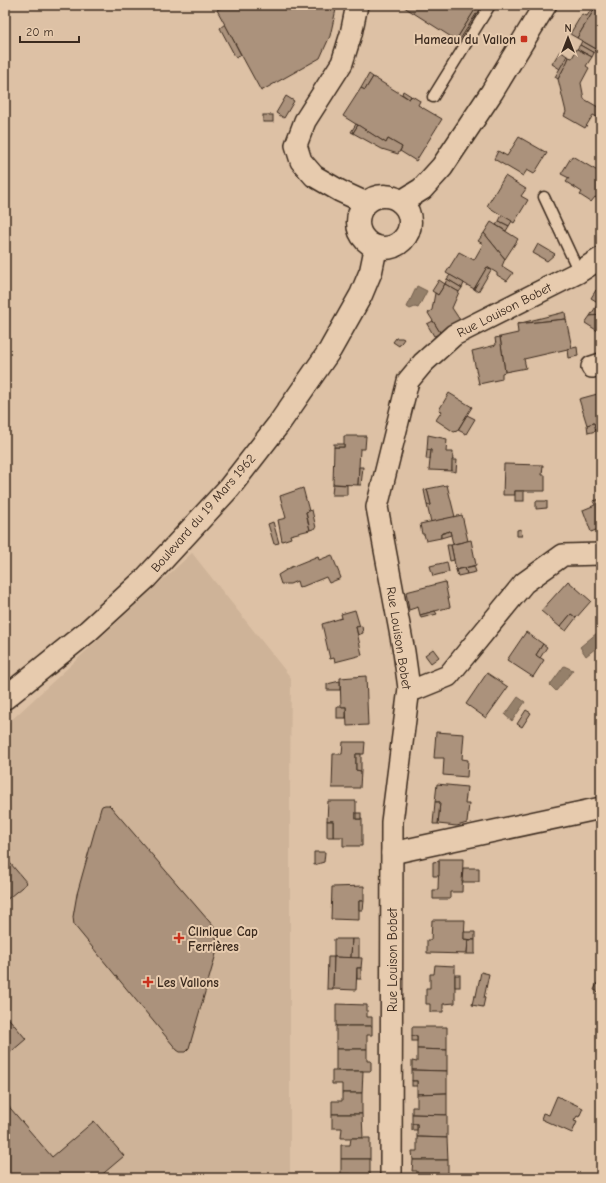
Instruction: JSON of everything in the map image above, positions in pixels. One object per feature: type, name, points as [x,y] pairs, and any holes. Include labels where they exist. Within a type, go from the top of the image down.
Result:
[{"type":"main road","points":[[401,202],[422,189],[442,167],[492,92],[545,5]]},
{"type":"main road","points":[[379,196],[395,198],[401,202],[409,214],[410,221],[409,228],[402,240],[397,245],[390,247],[376,247],[366,242],[360,233],[357,222],[359,212],[366,203],[372,198],[379,196]]},
{"type":"main road","name":"Boulevard du 19 Mars 1962","points":[[5,698],[87,632],[146,578],[229,488],[278,425],[330,350],[364,289],[371,271],[376,247]]},
{"type":"street","points":[[357,5],[351,34],[342,63],[305,121],[296,145],[301,161],[314,176],[340,191],[366,203]]},
{"type":"street","name":"Rue Louison Bobet","points":[[391,1178],[392,822],[409,688],[404,652],[377,507],[408,381],[423,363],[454,335],[579,272],[601,258]]},
{"type":"street","points":[[409,688],[416,689],[448,676],[524,583],[563,555],[601,554]]},
{"type":"street","points":[[392,853],[601,808]]},
{"type":"lane","points":[[433,98],[490,5]]},
{"type":"lane","points":[[544,197],[579,272]]},
{"type":"shaded area","points":[[417,286],[427,291],[418,308],[415,307],[410,309],[407,307]]},
{"type":"shaded area","name":"Les Vallons","points":[[192,553],[291,678],[290,1178],[5,1178],[5,726]]},
{"type":"shaded area","points":[[597,633],[601,638],[601,644],[586,656],[580,647]]},
{"type":"shaded area","points":[[564,666],[573,670],[556,691],[550,685]]},
{"type":"shaded area","points":[[518,697],[525,702],[512,721],[505,715]]},
{"type":"building","points":[[226,5],[337,5],[330,36],[320,58],[261,91],[217,10]]},
{"type":"building","points":[[401,5],[478,5],[456,40]]},
{"type":"building","points":[[478,5],[485,5],[478,15],[476,14],[459,41],[456,40]]},
{"type":"building","points":[[594,5],[597,5],[577,38],[570,34],[582,14],[587,16]]},
{"type":"building","points":[[597,5],[601,5],[601,45],[598,50],[577,38]]},
{"type":"building","points":[[225,24],[241,55],[236,58],[220,28]]},
{"type":"building","points":[[582,41],[596,49],[594,53],[580,45]]},
{"type":"building","points":[[580,45],[594,53],[592,57],[577,49]]},
{"type":"building","points":[[577,49],[592,57],[586,66],[589,68],[581,83],[584,99],[598,107],[601,103],[601,119],[593,115],[585,128],[564,116],[566,112],[558,79],[569,57],[572,58]]},
{"type":"building","points":[[560,51],[567,56],[560,69],[552,64]]},
{"type":"building","points":[[567,56],[569,57],[558,79],[555,77]]},
{"type":"building","points":[[369,74],[373,77],[365,90],[361,88]]},
{"type":"building","points":[[373,77],[409,99],[412,96],[420,101],[418,105],[442,119],[416,161],[400,151],[402,147],[388,139],[386,143],[343,116],[361,88],[365,90]]},
{"type":"building","points":[[403,91],[411,96],[409,99],[402,94]]},
{"type":"building","points":[[286,96],[294,101],[284,118],[276,113]]},
{"type":"building","points":[[263,115],[273,115],[273,122],[263,122]]},
{"type":"building","points":[[356,124],[358,125],[353,133],[351,132]]},
{"type":"building","points":[[358,125],[386,143],[388,139],[402,147],[398,154],[382,149],[353,133]]},
{"type":"building","points":[[519,137],[547,153],[534,174],[527,170],[523,176],[494,159],[498,151],[507,156]]},
{"type":"building","points":[[572,156],[601,173],[601,200],[595,197],[591,202],[580,195],[582,192],[566,182],[569,178],[561,174]]},
{"type":"building","points":[[505,176],[526,189],[521,196],[528,200],[514,223],[487,206]]},
{"type":"building","points":[[502,215],[512,221],[509,226],[499,221]]},
{"type":"building","points":[[499,221],[509,226],[506,231],[496,225]]},
{"type":"building","points":[[491,222],[518,239],[505,259],[484,233]]},
{"type":"building","points":[[484,233],[505,259],[502,266],[513,273],[507,281],[487,267],[474,289],[446,273],[459,252],[474,260],[483,244],[478,241]]},
{"type":"building","points":[[538,244],[555,254],[547,261],[533,253]]},
{"type":"building","points":[[487,267],[491,270],[478,292],[474,289]]},
{"type":"building","points":[[450,275],[464,283],[462,288],[447,279]]},
{"type":"building","points":[[447,279],[462,288],[459,292],[445,284]]},
{"type":"building","points":[[439,280],[445,284],[438,295],[432,291]]},
{"type":"building","points":[[445,284],[459,292],[452,308],[462,323],[441,334],[428,313],[432,310],[435,293],[438,295]]},
{"type":"building","points":[[596,290],[601,294],[601,304],[591,298]]},
{"type":"building","points":[[599,302],[601,304],[601,315],[590,316]]},
{"type":"building","points":[[565,312],[566,319],[517,324]]},
{"type":"building","points":[[601,315],[601,333],[585,323],[590,316]]},
{"type":"building","points":[[566,319],[572,348],[524,359],[526,368],[505,372],[500,337],[518,333],[517,324]]},
{"type":"building","points":[[433,321],[441,334],[434,336],[427,324]]},
{"type":"building","points":[[500,337],[505,372],[502,373],[502,379],[479,384],[472,351],[496,345],[495,338]]},
{"type":"building","points":[[396,338],[404,339],[399,346],[393,342]]},
{"type":"building","points":[[577,347],[578,356],[569,358],[568,349]]},
{"type":"building","points":[[449,393],[472,407],[457,431],[454,432],[436,420],[442,411],[439,410]]},
{"type":"building","points":[[601,393],[601,429],[596,431],[594,423],[587,425],[579,399]]},
{"type":"building","points":[[467,415],[475,419],[466,434],[458,430]]},
{"type":"building","points":[[594,423],[596,431],[588,433],[587,425]]},
{"type":"building","points":[[428,435],[447,439],[446,452],[453,452],[452,471],[429,470],[431,450],[427,450]]},
{"type":"building","points":[[344,436],[366,436],[365,449],[360,449],[358,485],[333,484],[334,447],[344,447]]},
{"type":"building","points":[[334,444],[344,444],[344,447],[334,447]]},
{"type":"building","points":[[427,450],[431,450],[430,459],[426,459]]},
{"type":"building","points":[[452,460],[457,460],[456,472],[452,471]]},
{"type":"building","points":[[504,464],[543,465],[542,475],[545,475],[545,491],[515,491],[515,495],[503,495]]},
{"type":"building","points":[[359,467],[363,467],[361,485],[358,485]]},
{"type":"building","points":[[333,484],[347,485],[347,495],[332,495]]},
{"type":"building","points":[[447,485],[455,517],[431,522],[427,505],[431,505],[427,489]]},
{"type":"building","points":[[303,488],[309,511],[306,512],[310,530],[290,535],[291,538],[282,541],[278,520],[286,518],[280,496]]},
{"type":"building","points":[[427,489],[431,505],[427,505],[424,490]]},
{"type":"building","points":[[515,491],[524,491],[524,501],[515,501]]},
{"type":"building","points":[[601,499],[601,528],[591,532],[583,510],[595,505],[593,501]]},
{"type":"building","points":[[536,501],[547,501],[547,508],[536,509]]},
{"type":"building","points":[[312,510],[316,528],[310,530],[306,512]]},
{"type":"building","points":[[462,515],[468,541],[453,544],[450,531],[441,534],[441,538],[426,541],[424,534],[422,534],[420,524]]},
{"type":"building","points":[[273,522],[279,543],[274,544],[268,524]]},
{"type":"building","points":[[521,529],[522,536],[517,536],[517,530]]},
{"type":"building","points":[[450,531],[451,535],[441,538],[441,534]]},
{"type":"building","points":[[471,540],[476,565],[456,570],[451,545]]},
{"type":"building","points":[[447,545],[451,545],[454,560],[450,561]]},
{"type":"building","points":[[332,555],[341,578],[329,583],[326,577],[299,588],[297,581],[290,584],[281,584],[278,575],[291,567],[318,556],[319,560]]},
{"type":"building","points":[[447,562],[449,572],[433,576],[430,566]]},
{"type":"building","points":[[474,566],[476,572],[467,574],[465,568]]},
{"type":"building","points":[[465,568],[467,574],[458,576],[456,570]]},
{"type":"building","points":[[568,581],[591,601],[576,618],[571,614],[560,627],[541,611]]},
{"type":"building","points":[[445,582],[450,607],[420,615],[418,607],[409,610],[406,592]]},
{"type":"building","points":[[355,610],[360,627],[356,627],[362,655],[335,662],[334,658],[330,659],[322,624],[342,618],[341,614]]},
{"type":"building","points":[[435,611],[437,614],[421,618],[420,615]]},
{"type":"building","points":[[571,614],[576,618],[566,631],[560,627]]},
{"type":"building","points":[[362,626],[363,633],[358,635],[356,627]]},
{"type":"building","points":[[526,632],[543,644],[536,655],[544,660],[533,677],[507,660]]},
{"type":"building","points":[[543,644],[547,647],[540,658],[536,655]]},
{"type":"building","points":[[433,649],[439,657],[431,663],[425,655]]},
{"type":"building","points":[[487,673],[508,687],[486,718],[466,704]]},
{"type":"building","points":[[366,676],[368,725],[347,726],[346,707],[341,707],[340,678]]},
{"type":"building","points":[[340,681],[340,690],[327,690],[327,684]]},
{"type":"building","points":[[337,707],[346,707],[346,718],[337,718]]},
{"type":"building","points":[[526,710],[531,713],[522,727],[517,724]]},
{"type":"building","points":[[436,732],[464,734],[462,759],[468,760],[467,777],[443,775],[444,758],[434,758]]},
{"type":"building","points":[[343,742],[365,742],[364,754],[356,754],[356,770],[361,771],[360,788],[332,788],[333,754],[342,754]]},
{"type":"building","points":[[356,754],[361,754],[361,771],[356,770]]},
{"type":"building","points":[[437,784],[467,787],[465,804],[469,804],[467,823],[457,826],[438,824],[440,802],[435,802]]},
{"type":"building","points":[[328,801],[356,801],[356,819],[362,819],[362,846],[343,846],[343,837],[333,837],[333,821],[327,821]]},
{"type":"building","points":[[435,802],[440,802],[438,824],[433,824]]},
{"type":"building","points":[[105,805],[109,805],[111,807],[214,927],[218,947],[189,1048],[185,1052],[180,1052],[177,1050],[74,925],[73,917],[77,894],[101,808]]},
{"type":"building","points":[[356,813],[361,813],[361,819],[356,819]]},
{"type":"building","points":[[327,821],[333,821],[333,837],[327,837]]},
{"type":"building","points":[[314,852],[325,852],[324,862],[314,865]]},
{"type":"building","points":[[5,857],[27,883],[5,901]]},
{"type":"building","points":[[439,859],[463,859],[462,892],[450,892],[450,899],[433,899],[433,890],[438,890]]},
{"type":"building","points":[[439,861],[439,876],[433,876],[433,862]]},
{"type":"building","points":[[463,868],[479,868],[479,882],[462,882]]},
{"type":"building","points":[[364,886],[364,901],[359,901],[359,920],[331,919],[332,887]]},
{"type":"building","points":[[359,901],[364,901],[363,910],[359,910]]},
{"type":"building","points":[[432,920],[465,920],[464,939],[468,940],[467,954],[427,953],[427,940],[431,940]]},
{"type":"building","points":[[464,932],[475,932],[475,940],[464,939]]},
{"type":"building","points":[[334,939],[352,939],[351,958],[334,957]]},
{"type":"building","points":[[352,939],[359,939],[359,958],[351,958]]},
{"type":"building","points":[[468,940],[475,940],[475,954],[467,954]]},
{"type":"building","points":[[328,957],[334,957],[333,989],[327,989]]},
{"type":"building","points":[[334,957],[362,958],[361,968],[357,968],[356,990],[333,989]]},
{"type":"building","points":[[435,965],[455,966],[455,1003],[443,1004],[443,1012],[430,1012],[430,1004],[426,1004],[426,988],[430,988],[430,974],[434,974]]},
{"type":"building","points":[[357,968],[361,968],[361,979],[357,979]]},
{"type":"building","points":[[481,972],[489,974],[483,1007],[472,1005],[474,996],[476,996]]},
{"type":"building","points":[[455,975],[460,975],[460,987],[455,987]]},
{"type":"building","points":[[597,983],[601,984],[601,993],[594,990]]},
{"type":"building","points":[[336,1004],[367,1005],[367,1017],[372,1017],[372,1026],[336,1026]]},
{"type":"building","points":[[5,1014],[26,1039],[5,1057]]},
{"type":"building","points":[[336,1026],[372,1026],[372,1035],[367,1035],[367,1049],[336,1049]]},
{"type":"building","points":[[412,1027],[447,1027],[447,1050],[417,1049],[417,1036],[412,1036]]},
{"type":"building","points":[[412,1036],[417,1036],[417,1041],[412,1041]]},
{"type":"building","points":[[336,1049],[367,1049],[367,1061],[371,1061],[371,1071],[336,1071]]},
{"type":"building","points":[[417,1049],[447,1050],[447,1071],[412,1070],[412,1061],[417,1062]]},
{"type":"building","points":[[412,1070],[447,1071],[447,1093],[417,1094],[417,1081],[412,1081]]},
{"type":"building","points":[[332,1071],[363,1071],[362,1093],[342,1093],[342,1084],[332,1084]]},
{"type":"building","points":[[412,1081],[417,1081],[417,1086],[412,1086]]},
{"type":"building","points":[[342,1093],[362,1093],[362,1114],[332,1114],[332,1101],[342,1101]]},
{"type":"building","points":[[447,1093],[447,1115],[412,1114],[412,1107],[417,1107],[417,1094]]},
{"type":"building","points":[[557,1096],[583,1108],[579,1117],[577,1116],[574,1121],[577,1122],[572,1133],[541,1119],[543,1113],[549,1115]]},
{"type":"building","points":[[5,1102],[52,1157],[94,1121],[124,1156],[98,1178],[5,1178]]},
{"type":"building","points":[[332,1114],[362,1114],[363,1138],[341,1138],[342,1128],[332,1128]]},
{"type":"building","points":[[412,1114],[447,1115],[447,1138],[417,1137],[417,1124],[412,1124]]},
{"type":"building","points":[[412,1124],[417,1124],[417,1130],[412,1130]]},
{"type":"building","points":[[417,1137],[447,1138],[448,1160],[413,1160],[412,1151],[417,1151]]},
{"type":"building","points":[[351,1138],[370,1138],[370,1159],[341,1159],[341,1145],[350,1145]]},
{"type":"building","points":[[341,1159],[370,1159],[370,1178],[351,1178],[351,1174],[341,1174]]},
{"type":"building","points":[[413,1160],[448,1160],[448,1178],[417,1178],[417,1171],[412,1171]]},
{"type":"place","name":"Hameau du Vallon","points":[[524,39]]},
{"type":"place","name":"Clinique Cap Ferrières","points":[[179,938]]},
{"type":"place","name":"Les Vallons","points":[[148,982]]}]
